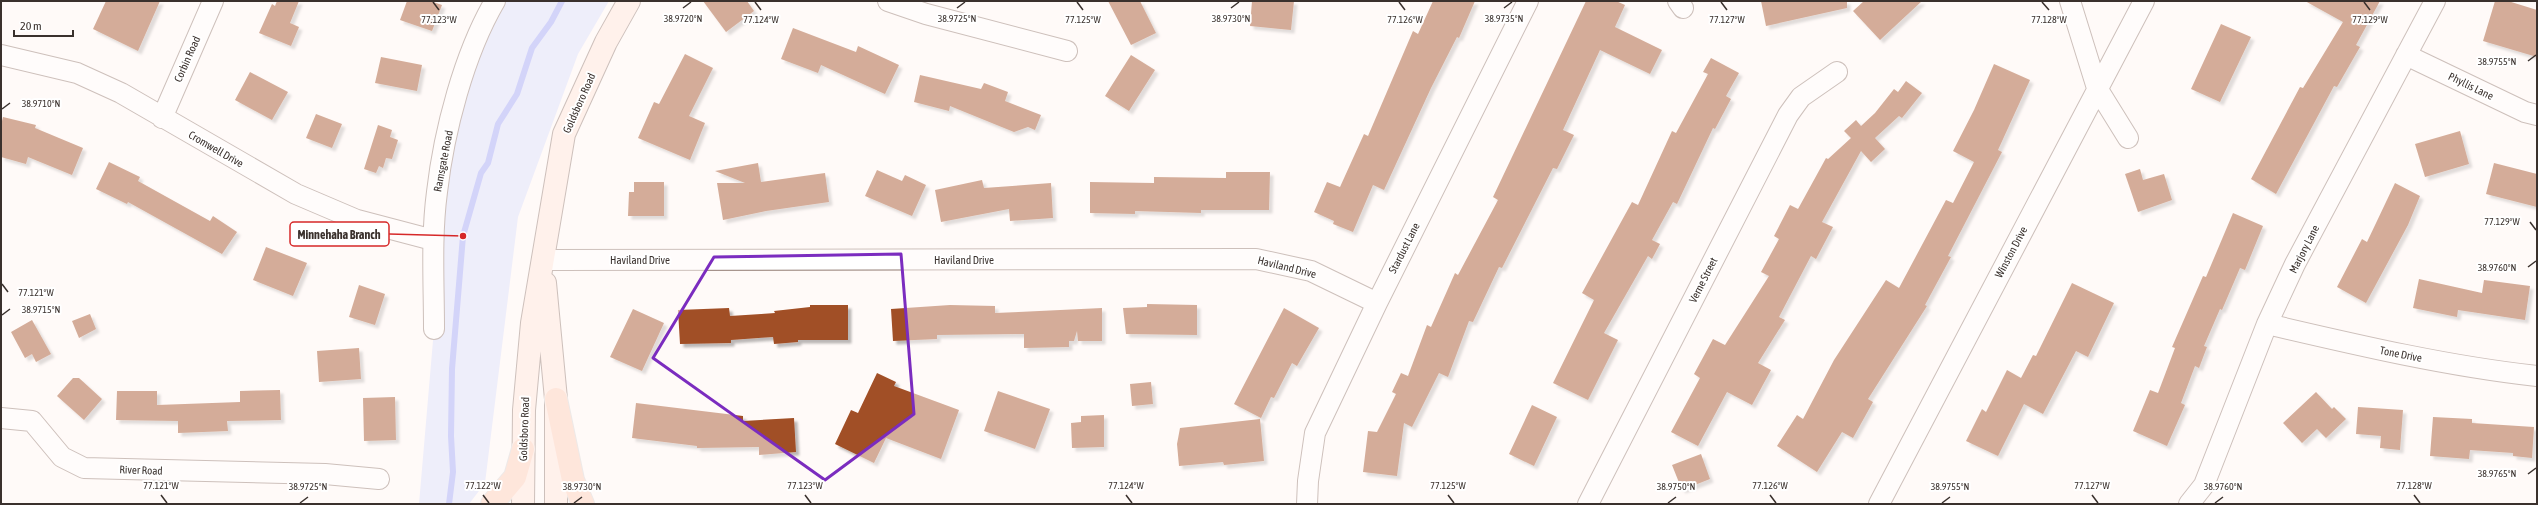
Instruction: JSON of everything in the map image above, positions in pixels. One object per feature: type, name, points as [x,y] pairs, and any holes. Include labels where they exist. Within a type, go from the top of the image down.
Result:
[{"type":"main road","name":"Goldsboro Road","points":[[523,504],[523,449],[526,371],[542,260],[564,134],[606,42],[629,1]]},
{"type":"main road","name":"Goldsboro Road","points":[[542,260],[551,330],[556,399],[556,504]]},
{"type":"main road","points":[[556,399],[574,480],[583,504]]},
{"type":"main road","points":[[492,504],[515,477],[523,449]]},
{"type":"street","name":"Corbin Road","points":[[162,118],[213,1]]},
{"type":"street","name":"Ramsgate Road","points":[[434,329],[434,240],[437,192],[449,128],[465,70],[495,1]]},
{"type":"street","points":[[888,1],[926,14],[1067,51]]},
{"type":"street","name":"Stardust Lane","points":[[1307,504],[1308,481],[1315,433],[1377,303],[1528,1]]},
{"type":"street","points":[[2070,1],[2097,88],[2128,138]]},
{"type":"street","name":"Winston Drive","points":[[1878,504],[2144,1]]},
{"type":"street","name":"Marjory Lane","points":[[2189,504],[2204,485],[2267,324],[2295,264],[2435,1]]},
{"type":"street","name":"Cromwell Drive","points":[[1,55],[77,73],[121,93],[296,194],[357,220],[434,240]]},
{"type":"street","name":"Phyllis Lane","points":[[2406,55],[2525,112],[2537,115]]},
{"type":"street","name":"Verne Street","points":[[1588,504],[1788,115],[1801,97],[1837,72]]},
{"type":"street","name":"Haviland Drive","points":[[542,260],[1256,259],[1311,271],[1377,303]]},
{"type":"street","name":"Tone Drive","points":[[2267,324],[2384,351],[2495,372],[2537,376]]},
{"type":"street","name":"River Road","points":[[1,418],[32,421],[62,457],[84,468],[325,474],[379,479]]},
{"type":"highlighted area","points":[[901,254],[914,414],[825,480],[653,358],[714,257]]},
{"type":"shaded area","points":[[495,1],[609,1],[578,54],[518,217],[485,483],[469,504],[419,504],[434,329],[437,192]]},
{"type":"building","points":[[106,1],[160,1],[138,51],[93,29]]},
{"type":"building","points":[[277,1],[299,1],[290,23],[299,27],[291,46],[259,33],[272,4],[275,6]]},
{"type":"building","points":[[407,1],[430,1],[442,5],[432,31],[400,20]]},
{"type":"building","points":[[703,1],[747,1],[754,11],[726,32]]},
{"type":"building","points":[[1108,1],[1140,1],[1156,33],[1131,45]]},
{"type":"building","points":[[1252,1],[1294,1],[1291,30],[1250,26]]},
{"type":"building","points":[[1433,1],[1475,1],[1459,38],[1457,37],[1431,88],[1384,190],[1373,185],[1353,232],[1333,224],[1334,221],[1314,212],[1327,182],[1340,187],[1364,134],[1368,136],[1413,31],[1418,34]]},
{"type":"building","points":[[1586,1],[1616,1],[1625,5],[1615,27],[1662,50],[1650,74],[1600,50],[1563,130],[1574,135],[1557,169],[1553,168],[1502,268],[1499,267],[1473,322],[1469,321],[1448,377],[1439,373],[1412,427],[1404,423],[1397,476],[1363,472],[1368,431],[1377,432],[1396,394],[1392,392],[1401,373],[1408,376],[1427,325],[1431,327],[1455,273],[1458,275],[1498,200],[1493,197]]},
{"type":"building","points":[[1761,1],[1847,1],[1847,8],[1766,26]]},
{"type":"building","points":[[1864,1],[1922,1],[1880,40],[1853,11]]},
{"type":"building","points":[[2305,1],[2380,1],[2356,45],[2360,47],[2337,87],[2334,86],[2276,194],[2251,179],[2300,87],[2303,88],[2343,22]]},
{"type":"building","points":[[2495,1],[2508,1],[2537,10],[2537,57],[2483,41]]},
{"type":"building","points":[[2221,24],[2251,37],[2220,102],[2191,89]]},
{"type":"building","points":[[793,28],[856,52],[858,46],[899,65],[885,94],[821,65],[818,73],[781,59]]},
{"type":"building","points":[[685,54],[713,68],[689,116],[705,123],[690,160],[638,138],[654,102],[659,104]]},
{"type":"building","points":[[1131,55],[1155,70],[1129,111],[1105,96]]},
{"type":"building","points":[[381,57],[422,65],[417,91],[375,83]]},
{"type":"building","points":[[1711,58],[1739,73],[1726,96],[1731,99],[1715,129],[1713,128],[1677,204],[1673,202],[1652,240],[1660,244],[1652,259],[1648,256],[1604,333],[1618,340],[1588,400],[1553,383],[1594,300],[1582,293],[1632,202],[1638,205],[1672,131],[1676,133],[1708,74],[1703,72]]},
{"type":"building","points":[[1994,64],[2030,80],[1998,150],[2002,152],[1948,256],[1951,257],[1925,305],[1927,306],[1868,399],[1873,402],[1853,438],[1842,432],[1817,472],[1777,446],[1797,415],[1803,419],[1834,360],[1886,280],[1899,288],[1946,200],[1953,203],[1974,162],[1953,151],[1974,110]]},
{"type":"building","points":[[250,72],[288,92],[272,120],[235,100]]},
{"type":"building","points":[[920,75],[981,89],[984,83],[1008,92],[1005,101],[1041,115],[1035,130],[1028,127],[1014,132],[950,106],[949,111],[914,102]]},
{"type":"building","points":[[1906,81],[1922,93],[1902,118],[1899,116],[1875,138],[1885,149],[1871,162],[1861,151],[1822,222],[1833,227],[1816,259],[1811,256],[1779,317],[1785,320],[1758,363],[1771,370],[1752,405],[1727,392],[1698,446],[1671,432],[1700,378],[1694,374],[1713,339],[1725,345],[1769,276],[1761,272],[1779,239],[1774,236],[1790,205],[1798,209],[1826,158],[1828,159],[1851,138],[1844,131],[1856,120],[1861,126],[1875,113],[1894,89],[1898,92]]},
{"type":"building","points":[[316,114],[342,124],[332,148],[306,138]]},
{"type":"building","points":[[3,117],[36,125],[35,128],[83,148],[72,175],[28,157],[26,164],[1,157],[1,125]]},
{"type":"building","points":[[378,125],[392,130],[390,137],[398,140],[392,159],[386,158],[383,168],[379,166],[376,173],[364,169]]},
{"type":"building","points":[[2460,131],[2469,164],[2425,177],[2415,144]]},
{"type":"building","points":[[109,162],[140,177],[138,181],[210,221],[213,216],[237,232],[222,254],[128,202],[127,204],[96,189]]},
{"type":"building","points":[[758,163],[761,182],[825,173],[829,202],[766,211],[723,220],[717,183],[745,183],[715,171]]},
{"type":"building","points":[[2494,163],[2537,174],[2537,207],[2486,194]]},
{"type":"building","points":[[2140,169],[2143,180],[2164,174],[2172,200],[2138,212],[2125,174]]},
{"type":"building","points":[[877,170],[902,181],[905,175],[926,185],[912,216],[865,196]]},
{"type":"building","points":[[1226,172],[1270,172],[1269,210],[1201,210],[1201,213],[1135,211],[1135,214],[1090,213],[1090,182],[1154,183],[1154,177],[1226,178]]},
{"type":"building","points":[[982,180],[984,188],[1051,183],[1053,218],[1010,221],[1009,209],[941,222],[935,190]]},
{"type":"building","points":[[634,182],[664,182],[664,216],[628,216],[629,192],[634,192]]},
{"type":"building","points":[[2395,183],[2420,196],[2408,225],[2366,303],[2337,287],[2362,239],[2367,242]]},
{"type":"building","points":[[2233,213],[2263,226],[2245,270],[2240,268],[2222,310],[2220,309],[2204,346],[2207,347],[2199,368],[2195,366],[2181,403],[2185,405],[2167,446],[2133,431],[2150,390],[2158,393],[2175,348],[2172,347],[2203,276],[2206,277]]},
{"type":"building","points":[[266,247],[307,263],[293,296],[253,280]]},
{"type":"building","points":[[2419,279],[2482,293],[2484,280],[2530,286],[2525,320],[2458,310],[2457,317],[2413,308]]},
{"type":"building","points":[[2072,283],[2114,303],[2088,357],[2076,351],[2043,414],[2024,404],[1998,456],[1966,441],[1982,409],[1986,412],[2007,370],[2021,378],[2033,355],[2036,356]]},
{"type":"building","points":[[359,285],[385,294],[375,325],[349,317]]},
{"type":"building","points":[[1147,304],[1197,305],[1197,335],[1126,334],[1123,308],[1147,307]]},
{"type":"building","points":[[810,305],[848,305],[848,340],[798,340],[798,342],[774,344],[773,337],[731,340],[731,343],[680,344],[678,310],[729,308],[730,316],[775,313],[774,311],[810,307]]},
{"type":"building","points":[[950,305],[995,306],[995,313],[1102,308],[1102,341],[1078,341],[1077,331],[1074,341],[1069,341],[1069,347],[1024,348],[1024,334],[937,335],[937,339],[893,341],[891,309]]},
{"type":"building","points":[[1284,308],[1319,328],[1297,366],[1292,363],[1274,398],[1271,397],[1261,418],[1234,404]]},
{"type":"building","points":[[633,309],[664,323],[642,371],[610,357]]},
{"type":"building","points":[[90,314],[96,329],[79,338],[72,321]]},
{"type":"building","points":[[32,320],[51,354],[36,362],[32,354],[25,358],[11,332]]},
{"type":"building","points":[[359,348],[361,379],[319,382],[317,351]]},
{"type":"building","points":[[877,373],[896,382],[894,386],[959,410],[941,459],[886,438],[874,463],[835,444],[851,410],[858,413]]},
{"type":"building","points":[[73,378],[79,378],[102,399],[84,420],[57,396]]},
{"type":"building","points":[[1151,382],[1153,404],[1132,406],[1130,384]]},
{"type":"building","points":[[280,390],[281,420],[227,421],[228,431],[178,433],[178,421],[116,420],[117,391],[157,391],[157,405],[240,402],[240,391]]},
{"type":"building","points":[[998,391],[1050,409],[1035,449],[984,431]]},
{"type":"building","points":[[2316,392],[2332,409],[2334,407],[2346,419],[2326,438],[2317,429],[2302,443],[2283,423]]},
{"type":"building","points":[[395,397],[396,440],[364,441],[363,398]]},
{"type":"building","points":[[636,403],[743,416],[743,421],[794,418],[796,452],[759,455],[759,447],[697,448],[697,446],[632,438]]},
{"type":"building","points":[[1532,405],[1557,417],[1534,466],[1509,454]]},
{"type":"building","points":[[2358,407],[2403,410],[2400,450],[2380,448],[2381,436],[2356,434]]},
{"type":"building","points":[[1104,415],[1104,447],[1072,448],[1071,423],[1081,422],[1081,416]]},
{"type":"building","points":[[2433,417],[2472,419],[2472,423],[2534,427],[2532,458],[2513,456],[2513,453],[2470,450],[2469,459],[2430,456]]},
{"type":"building","points":[[1260,419],[1264,461],[1224,465],[1223,462],[1179,466],[1177,444],[1180,428]]},
{"type":"building","points":[[1701,454],[1710,479],[1682,490],[1672,465]]},
{"type":"waterway","points":[[449,504],[453,472],[451,436],[452,369],[463,236],[481,173],[488,163],[498,124],[517,94],[532,48],[551,22],[562,1]]},
{"type":"place","name":"Minnehaha Branch","points":[[463,236]]}]
